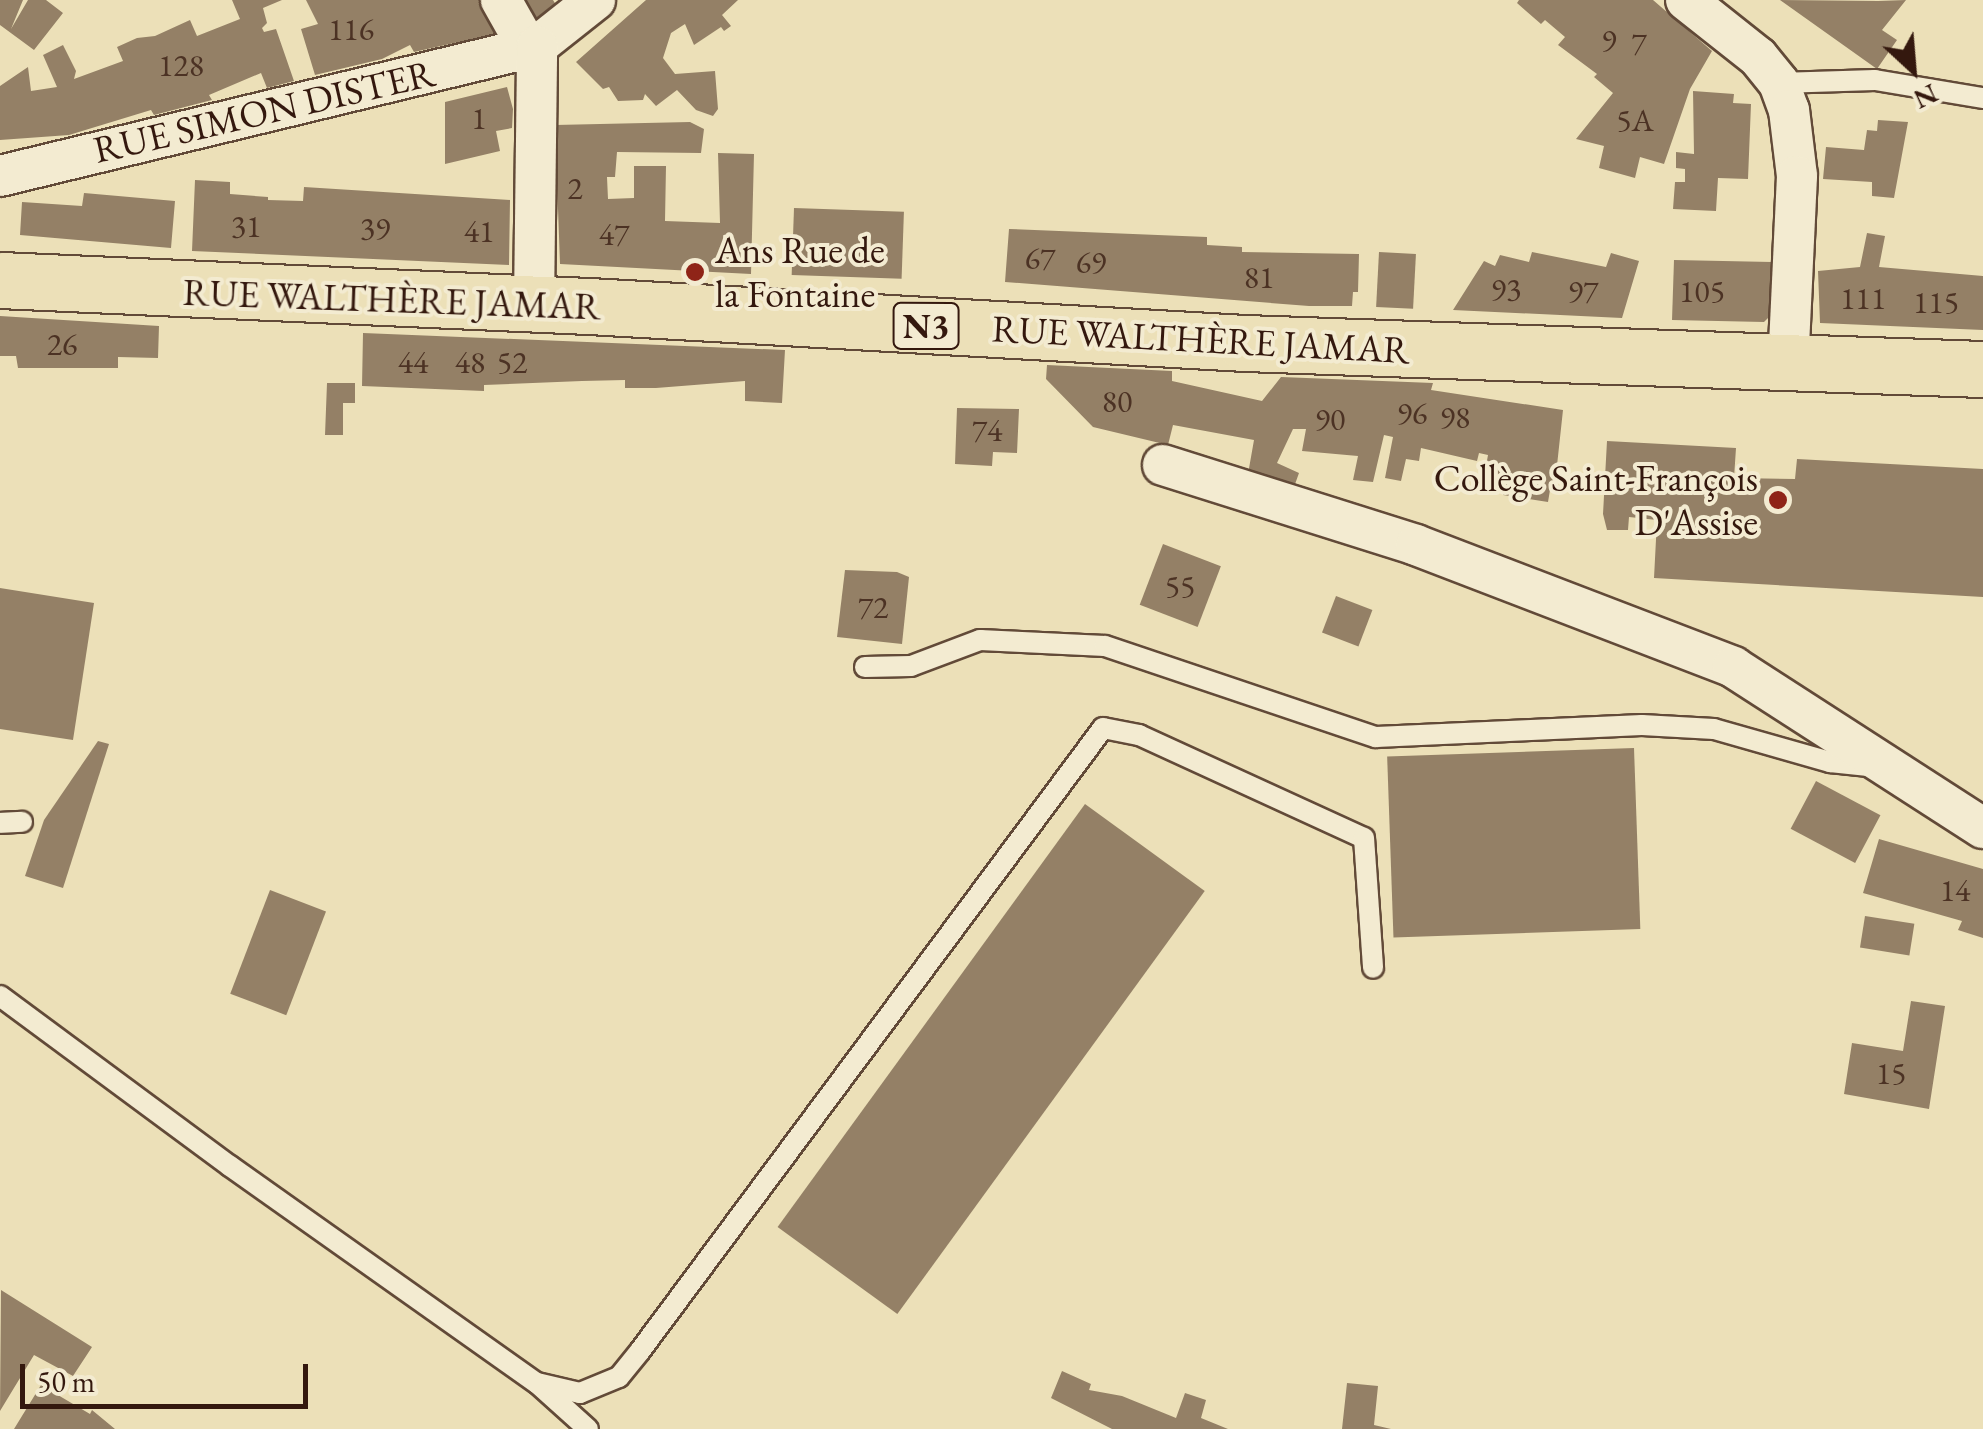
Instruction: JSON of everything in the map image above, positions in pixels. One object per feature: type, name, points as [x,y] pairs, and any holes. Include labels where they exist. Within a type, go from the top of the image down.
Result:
[{"type":"main road","name":"RUE WALTHÈRE JAMAR","points":[[0,280],[534,304],[1245,343],[1983,368]]},
{"type":"street","points":[[501,0],[532,47],[534,304]]},
{"type":"street","name":"RUE SIMON DISTER","points":[[0,176],[532,47],[596,0]]},
{"type":"street","points":[[1686,0],[1758,58],[1780,84],[1792,126],[1797,176],[1788,364]]},
{"type":"street","points":[[1163,465],[1384,534],[1691,648],[1777,693],[1983,828]]},
{"type":"lane","points":[[1780,84],[1875,80],[1983,98]]},
{"type":"lane","points":[[865,667],[911,666],[980,640],[1105,646],[1376,738],[1642,725],[1714,728],[1830,762],[1885,767]]},
{"type":"lane","points":[[537,1382],[580,1392],[618,1377],[1103,728],[1139,735],[1364,838],[1373,968]]},
{"type":"lane","points":[[0,823],[22,822]]},
{"type":"lane","points":[[0,996],[230,1166],[537,1382],[588,1429]]},
{"type":"building","points":[[0,0],[23,0],[11,29],[28,0],[46,0],[63,13],[34,50],[0,25]]},
{"type":"building","points":[[232,0],[282,0],[263,8],[267,23],[262,28],[264,32],[276,29],[294,81],[267,88],[261,73],[209,95],[212,100],[154,115],[151,110],[69,135],[0,140],[0,86],[28,67],[31,91],[57,87],[43,55],[63,45],[76,71],[74,79],[123,61],[117,47],[137,38],[155,36],[190,20],[197,36],[240,19]]},
{"type":"building","points":[[306,0],[492,0],[506,31],[462,48],[459,42],[414,52],[410,45],[382,59],[315,75],[301,29],[318,24]]},
{"type":"building","points":[[511,0],[553,0],[556,5],[527,24]]},
{"type":"building","points":[[646,0],[738,0],[722,15],[731,26],[724,31],[721,27],[694,45],[685,24],[671,33],[663,58],[675,74],[715,71],[718,109],[713,116],[696,110],[677,90],[656,106],[645,94],[643,100],[618,101],[609,87],[603,89],[576,62]]},
{"type":"building","points":[[1653,0],[1712,51],[1690,89],[1664,164],[1640,157],[1635,178],[1599,168],[1604,146],[1576,139],[1613,93],[1594,77],[1597,74],[1558,45],[1565,37],[1545,20],[1541,24],[1517,3]]},
{"type":"building","points":[[1780,0],[1906,0],[1882,30],[1897,40],[1877,69]]},
{"type":"building","points":[[507,87],[513,109],[512,128],[496,131],[500,151],[445,164],[445,102]]},
{"type":"building","points":[[1693,91],[1734,94],[1733,103],[1751,104],[1748,179],[1718,178],[1716,211],[1673,209],[1675,182],[1685,182],[1685,169],[1676,168],[1676,152],[1694,154]]},
{"type":"building","points":[[1878,120],[1908,122],[1894,198],[1872,196],[1872,182],[1823,179],[1826,147],[1864,150],[1867,130],[1877,131]]},
{"type":"building","points":[[690,122],[704,129],[701,153],[617,152],[615,177],[607,177],[608,199],[634,198],[634,166],[666,166],[665,221],[720,223],[718,153],[754,154],[751,274],[560,264],[555,125]]},
{"type":"building","points":[[195,180],[230,182],[230,194],[268,200],[303,201],[304,187],[510,200],[509,265],[192,251]]},
{"type":"building","points":[[84,193],[175,201],[171,248],[20,235],[22,202],[82,206]]},
{"type":"building","points":[[794,208],[904,212],[902,279],[792,275]]},
{"type":"building","points":[[1009,229],[1207,237],[1207,245],[1242,247],[1242,252],[1359,254],[1358,292],[1353,292],[1352,306],[1309,306],[1005,282]]},
{"type":"building","points":[[1867,233],[1885,236],[1879,267],[1983,276],[1983,330],[1820,323],[1818,271],[1860,267]]},
{"type":"building","points":[[1379,252],[1416,254],[1413,309],[1376,307]]},
{"type":"building","points":[[1532,252],[1606,267],[1611,253],[1639,261],[1622,318],[1453,310],[1484,261],[1495,266],[1500,255],[1529,262]]},
{"type":"building","points":[[1674,260],[1772,262],[1771,315],[1764,322],[1672,320]]},
{"type":"building","points":[[0,316],[159,326],[158,358],[118,357],[118,368],[18,368],[16,356],[0,356]]},
{"type":"building","points":[[363,333],[785,350],[782,403],[745,401],[745,381],[625,388],[625,380],[582,381],[484,385],[484,391],[362,386]]},
{"type":"building","points":[[1047,365],[1172,371],[1172,381],[1262,401],[1281,377],[1433,383],[1431,390],[1563,410],[1555,484],[1551,484],[1548,502],[1503,495],[1506,481],[1484,477],[1488,455],[1479,453],[1477,461],[1421,448],[1419,461],[1406,459],[1401,481],[1385,478],[1393,437],[1384,435],[1373,482],[1353,480],[1358,456],[1302,451],[1306,429],[1293,429],[1277,463],[1299,473],[1294,487],[1248,474],[1254,440],[1173,425],[1168,445],[1093,427],[1046,379]]},
{"type":"building","points":[[327,383],[355,383],[355,403],[343,403],[343,435],[325,435]]},
{"type":"building","points":[[957,408],[1019,409],[1017,453],[993,452],[992,466],[955,464]]},
{"type":"building","points":[[1607,441],[1736,448],[1734,478],[1795,479],[1797,459],[1983,469],[1983,597],[1654,578],[1657,520],[1629,517],[1628,530],[1607,530],[1603,514]]},
{"type":"building","points":[[1163,544],[1221,566],[1198,627],[1140,605]]},
{"type":"building","points":[[845,570],[897,572],[909,577],[902,644],[837,637]]},
{"type":"building","points":[[0,588],[94,603],[73,740],[0,729]]},
{"type":"building","points":[[1336,596],[1372,610],[1358,646],[1322,632]]},
{"type":"building","points":[[98,741],[109,744],[63,888],[25,876],[44,820]]},
{"type":"building","points":[[1634,748],[1640,929],[1393,938],[1387,757]]},
{"type":"building","points":[[1816,781],[1880,815],[1855,863],[1791,829]]},
{"type":"building","points":[[1085,804],[1205,891],[897,1314],[778,1227]]},
{"type":"building","points":[[1879,839],[1983,869],[1983,938],[1958,930],[1962,921],[1863,893]]},
{"type":"building","points":[[270,890],[326,912],[286,1015],[230,994]]},
{"type":"building","points":[[1865,916],[1914,924],[1909,955],[1860,948]]},
{"type":"building","points":[[1911,1001],[1945,1006],[1929,1109],[1844,1094],[1852,1043],[1903,1051]]},
{"type":"building","points":[[1,1290],[92,1347],[73,1376],[34,1355],[0,1411]]},
{"type":"building","points":[[1062,1371],[1091,1384],[1089,1390],[1122,1396],[1176,1418],[1185,1393],[1206,1400],[1201,1418],[1228,1429],[1112,1429],[1051,1398]]},
{"type":"building","points":[[1347,1383],[1378,1386],[1374,1425],[1391,1429],[1342,1429]]},
{"type":"building","points":[[41,1385],[90,1414],[92,1410],[115,1429],[14,1429]]},
{"type":"place","name":"Ans Rue de la Fontaine","points":[[695,272]]},
{"type":"place","name":"Collège Saint-François D'Assise","points":[[1778,500]]}]
